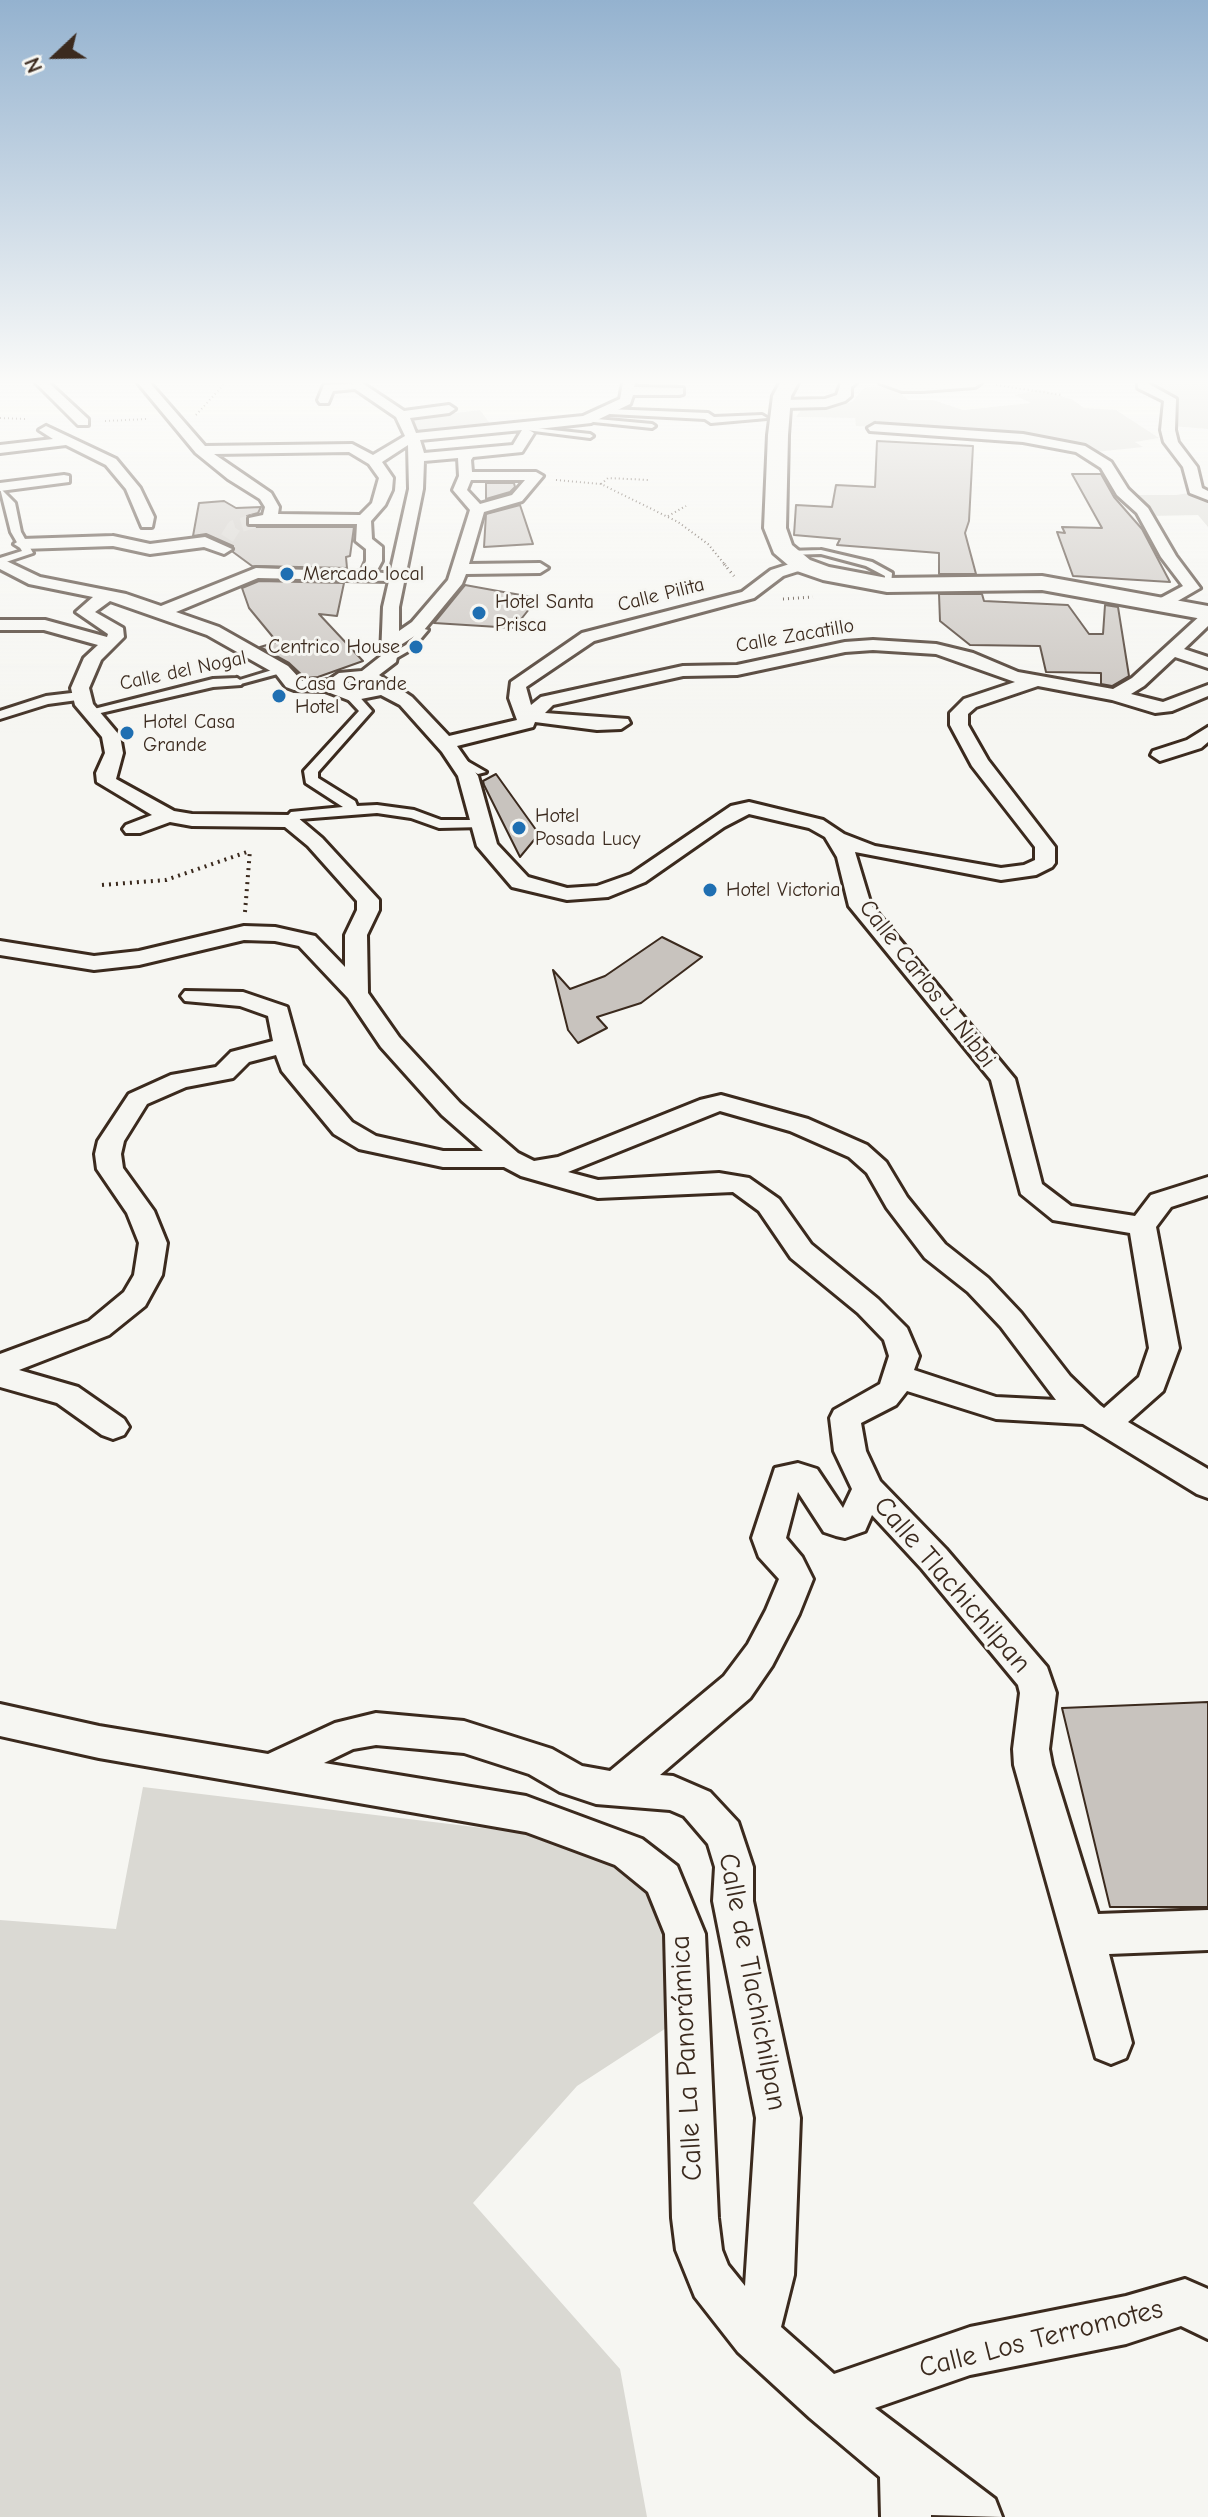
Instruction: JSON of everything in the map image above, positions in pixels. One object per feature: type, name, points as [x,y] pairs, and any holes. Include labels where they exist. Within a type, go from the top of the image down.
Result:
[{"type":"main road","points":[[776,500],[777,540],[794,559],[823,573],[887,585],[1024,581],[1163,603],[1208,615]]},
{"type":"street","points":[[0,562],[28,553],[22,544],[8,500]]},
{"type":"street","points":[[113,541],[152,524],[139,500]]},
{"type":"street","points":[[268,500],[272,507],[270,518]]},
{"type":"street","points":[[366,576],[374,561],[374,547],[364,541],[364,520],[380,500]]},
{"type":"street","points":[[391,651],[391,607],[400,578],[414,500]]},
{"type":"street","points":[[469,500],[477,509]]},
{"type":"street","points":[[477,509],[508,500]]},
{"type":"street","points":[[1131,500],[1143,511],[1169,557],[1192,588],[1163,603]]},
{"type":"street","points":[[333,685],[337,693],[351,696],[370,694],[373,681],[391,651],[418,626],[456,581],[477,509]]},
{"type":"street","points":[[254,521],[270,518],[364,520]]},
{"type":"street","points":[[22,544],[113,541],[150,549],[205,542],[226,544],[256,573]]},
{"type":"street","name":"Calle Pilita","points":[[530,716],[518,698],[517,686],[588,637],[748,595],[794,559]]},
{"type":"street","points":[[0,562],[35,581],[107,595],[164,611],[213,631],[282,670],[292,683],[300,686],[333,685],[345,677],[373,681],[406,701],[468,776],[487,846],[520,882],[567,894],[600,892],[638,878],[738,810],[763,809],[816,824],[852,849],[1001,874],[1029,871],[1045,863],[1045,847],[979,762],[959,725],[959,713],[970,703],[1037,680]]},
{"type":"street","points":[[459,569],[540,568]]},
{"type":"street","points":[[0,584],[21,573]]},
{"type":"street","points":[[164,611],[256,573],[400,578]]},
{"type":"street","points":[[57,629],[85,615],[84,612],[107,595]]},
{"type":"street","points":[[85,615],[114,637]]},
{"type":"street","points":[[1116,695],[1138,682],[1208,615]]},
{"type":"street","points":[[0,625],[39,624],[114,637]]},
{"type":"street","points":[[114,637],[93,658],[83,675],[86,704],[111,736],[114,753],[106,773],[107,782],[168,816],[192,820],[290,821],[315,842],[368,900],[368,910],[356,935],[356,993]]},
{"type":"street","name":"Calle Zacatillo","points":[[530,716],[547,701],[683,671],[737,670],[845,647],[873,645],[936,649],[967,657],[1000,672],[1116,695],[1155,708],[1166,707],[1208,690]]},
{"type":"street","points":[[1173,651],[1208,663]]},
{"type":"street","name":"Calle del Nogal","points":[[0,715],[46,700],[86,704],[213,683],[237,682]]},
{"type":"street","points":[[351,696],[366,711],[311,771],[311,780],[350,804],[351,812]]},
{"type":"street","points":[[1186,698],[1208,702]]},
{"type":"street","points":[[450,751],[520,727],[530,716],[597,724],[621,723]]},
{"type":"street","points":[[1160,755],[1194,744],[1208,733]]},
{"type":"street","points":[[290,821],[296,815],[377,809],[414,814],[439,824],[479,824]]},
{"type":"street","points":[[133,829],[168,816]]},
{"type":"street","name":"Calle Carlos J. Nibbi","points":[[852,849],[860,906],[1003,1079],[1030,1188],[1063,1214],[1142,1226]]},
{"type":"street","points":[[0,948],[94,963],[139,958],[244,933],[275,934],[307,941],[356,993],[390,1042],[451,1109],[519,1164],[549,1178],[598,1189],[719,1182],[740,1184],[769,1205],[801,1251],[868,1306],[897,1335],[904,1356],[900,1377],[996,1408],[1098,1419],[1152,1383],[1164,1348],[1142,1226],[1161,1201],[1208,1186]]},
{"type":"street","points":[[193,996],[243,999],[264,1004],[279,1012],[291,1066],[343,1128],[368,1143],[443,1159],[563,1165],[709,1105],[721,1103],[811,1130],[858,1151],[877,1168],[897,1202],[935,1251],[978,1285],[1003,1311],[1059,1384],[1098,1419],[1208,1485]]},
{"type":"street","points":[[0,1366],[99,1328],[135,1299],[148,1275],[153,1243],[140,1211],[110,1169],[108,1154],[111,1141],[138,1099],[180,1080],[224,1073],[240,1057],[287,1045]]},
{"type":"street","points":[[0,1376],[67,1395],[113,1427]]},
{"type":"street","name":"Calle Tlachichilpan","points":[[900,1377],[885,1397],[845,1418],[850,1451],[868,1489],[934,1559],[1034,1678],[1038,1693],[1031,1749],[1033,1765],[1083,1932],[1111,2043]]},
{"type":"street","points":[[619,1787],[737,1687],[767,1641],[796,1579],[790,1567],[771,1548],[769,1538],[786,1477],[798,1475],[806,1478],[836,1523],[845,1525],[853,1522],[868,1489]]},
{"type":"street","name":"Calle La Panorámica","points":[[0,1720],[99,1742],[526,1814],[628,1852],[663,1879],[685,1934],[695,2218],[699,2250],[711,2281],[755,2335],[827,2401],[905,2465],[977,2517]]},
{"type":"street","name":"Calle de Tlachichilpan","points":[[270,1771],[348,1734],[376,1729],[464,1737],[539,1761],[573,1780],[596,1787],[673,1793],[697,1804],[724,1835],[734,1867],[733,1901],[778,2118],[771,2275],[755,2335]]},
{"type":"street","points":[[1083,1932],[1105,1935],[1208,1930]]},
{"type":"street","name":"Calle Los Terromotes","points":[[827,2401],[970,2351],[1126,2320],[1185,2302],[1208,2316]]},
{"type":"street","points":[[905,2465],[906,2517]]},
{"type":"lane","points":[[391,651],[409,647],[424,630]]},
{"type":"lane","name":"Calle del Nogal","points":[[237,682],[282,670]]},
{"type":"lane","points":[[450,751],[481,772]]},
{"type":"path","points":[[634,500],[667,517],[708,544],[748,595]]},
{"type":"path","points":[[667,517],[686,506]]},
{"type":"path","points":[[102,885],[166,880],[250,851],[245,879],[244,933]]},
{"type":"shaded area","points":[[1138,500],[1208,500],[1208,527],[1198,515],[1151,516]]},
{"type":"shaded area","points":[[143,1787],[566,1838],[620,1857],[657,1889],[675,1928],[677,2021],[577,2086],[473,2203],[620,2369],[647,2517],[0,2517],[0,1920],[116,1929]]},
{"type":"building","points":[[833,500],[970,500],[965,533],[976,574],[939,574],[939,553],[837,545],[840,539],[794,535],[796,505],[832,507]]},
{"type":"building","points":[[1087,500],[1117,500],[1142,529],[1170,582],[1073,576],[1057,532],[1065,533],[1062,527],[1102,528]]},
{"type":"building","points":[[224,501],[236,508],[261,507],[258,513],[247,516],[249,527],[354,527],[350,556],[346,557],[347,568],[252,566],[233,552],[233,546],[206,534],[193,536],[199,503]]},
{"type":"building","points":[[520,505],[533,544],[484,547],[486,514]]},
{"type":"building","points":[[259,581],[344,583],[337,616],[319,614],[363,661],[318,677],[305,678],[289,663],[260,647],[277,642],[249,608],[242,588]]},
{"type":"building","points":[[465,585],[538,598],[514,628],[434,623]]},
{"type":"building","points":[[939,594],[982,594],[984,601],[1068,605],[1089,634],[1103,634],[1105,605],[1118,607],[1129,676],[1112,686],[1101,684],[1101,673],[1046,672],[1040,646],[970,645],[940,621]]},
{"type":"building","name":"Hotel Posada Lucy","points":[[496,774],[539,834],[520,857],[484,785],[483,781]]},
{"type":"building","points":[[662,937],[702,957],[641,1003],[597,1017],[607,1028],[578,1043],[568,1030],[553,970],[570,989],[605,976]]},
{"type":"building","points":[[1208,1702],[1208,1907],[1110,1907],[1062,1708]]},
{"type":"tunnel","points":[[227,538],[234,527],[254,521]]},
{"type":"place","name":"Mercado local","points":[[287,574]]},
{"type":"place","name":"Hotel Santa Prisca","points":[[479,613]]},
{"type":"place","name":"Centrico House","points":[[416,647]]},
{"type":"place","name":"Casa Grande Hotel","points":[[279,696]]},
{"type":"place","name":"Hotel Casa Grande","points":[[127,733]]},
{"type":"place","name":"Hotel Posada Lucy","points":[[519,828]]},
{"type":"place","name":"Hotel Victoria","points":[[710,890]]}]
